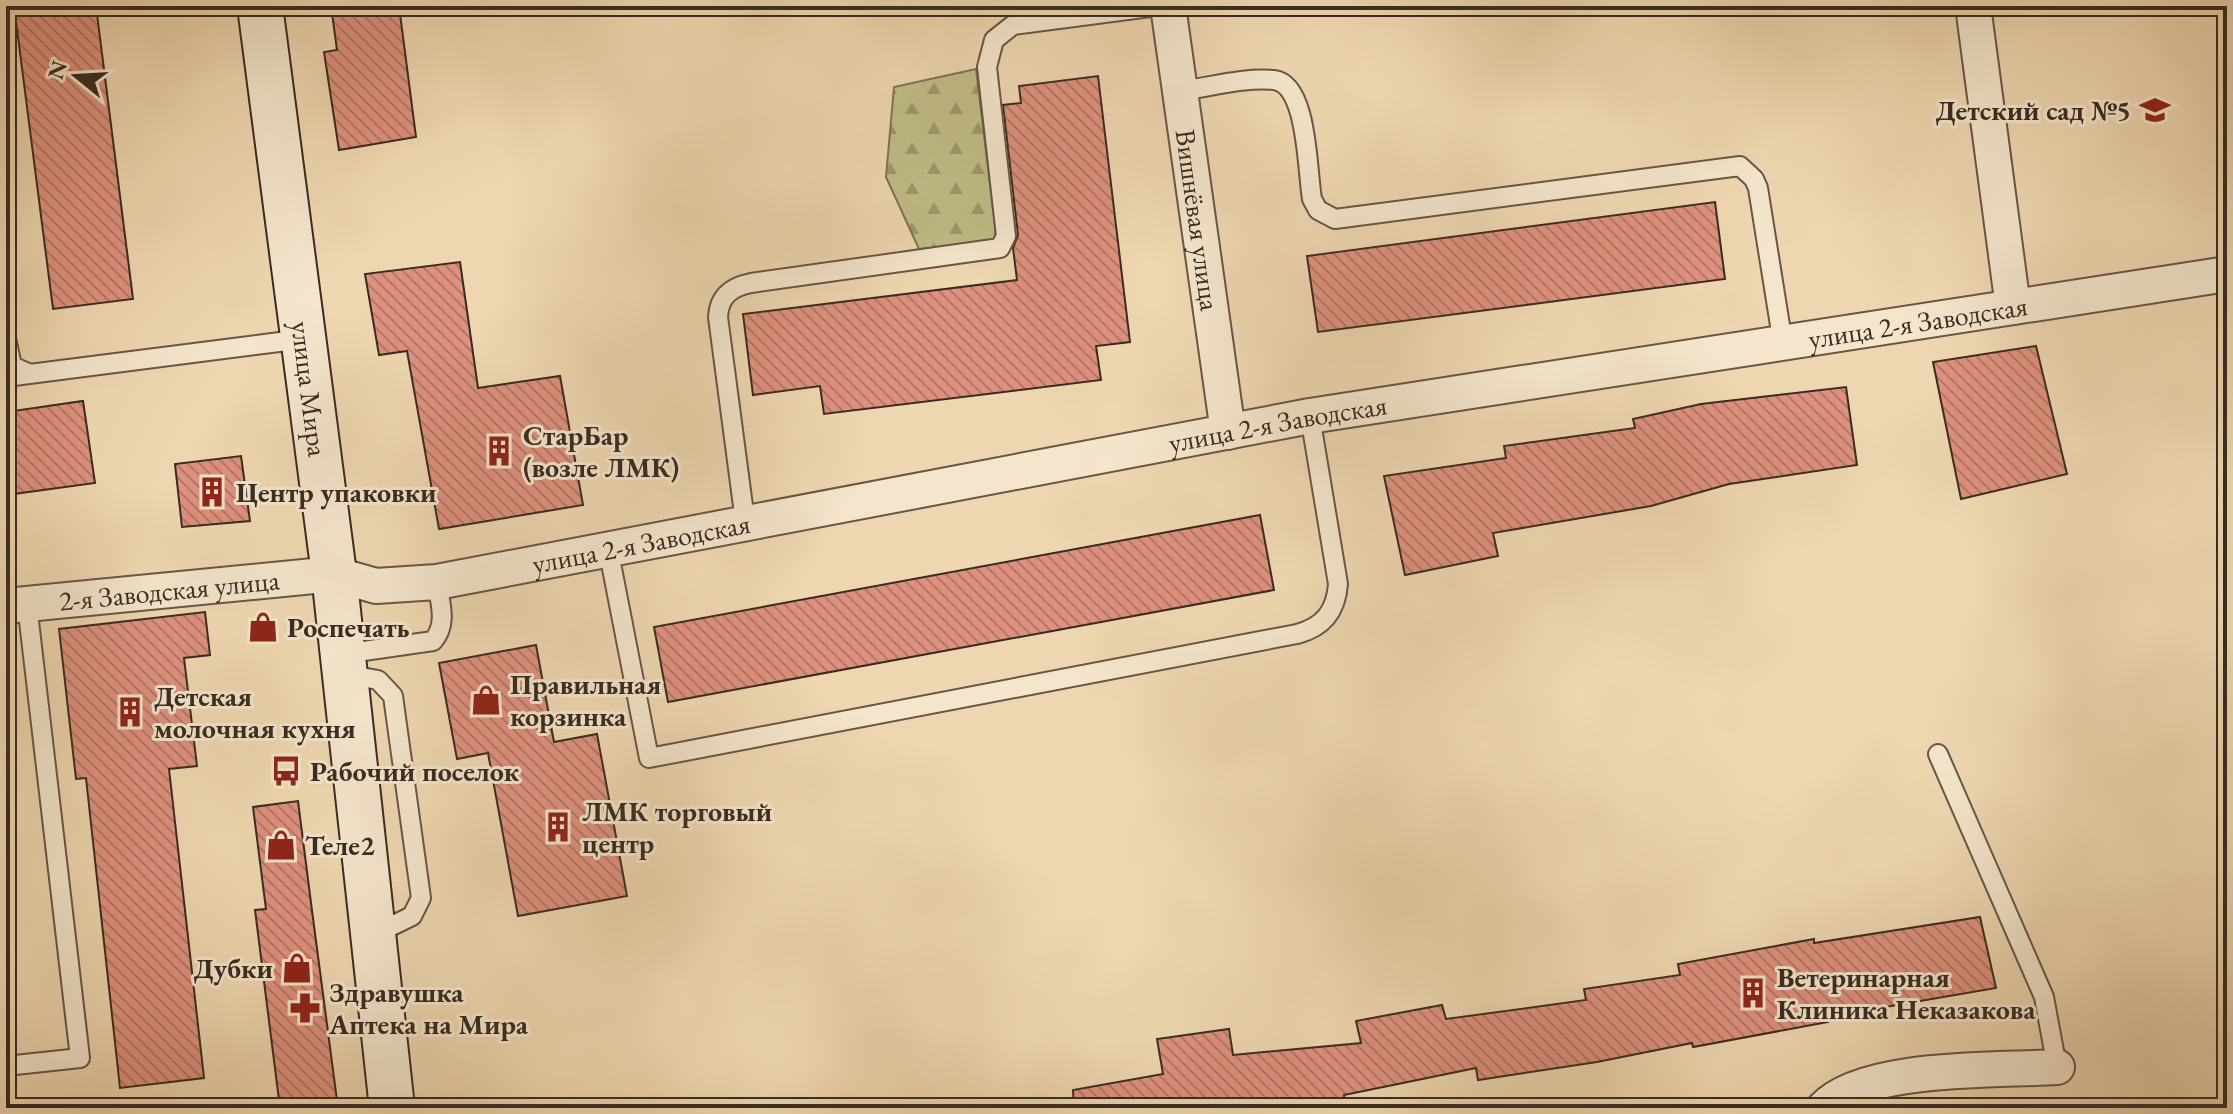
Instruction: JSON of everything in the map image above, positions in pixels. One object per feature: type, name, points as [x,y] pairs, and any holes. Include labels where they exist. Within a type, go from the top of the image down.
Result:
[{"type":"street","name":"улица Мира","points":[[260,6],[334,574],[392,1108]]},
{"type":"street","name":"Вишнёвая улица","points":[[1168,6],[1228,432]]},
{"type":"street","points":[[1973,6],[2013,307]]},
{"type":"street","name":"улица 2-я Заводская","points":[[334,574],[376,586],[437,582],[1310,416],[2227,274]]},
{"type":"street","name":"2-я Заводская улица","points":[[16,605],[334,574]]},
{"type":"street","points":[[1824,1108],[1847,1091],[1879,1079],[2057,1067]]},
{"type":"lane","points":[[745,521],[718,317],[722,298],[732,289],[751,283],[1000,248],[1006,236],[987,67],[994,40],[1013,25],[1158,6]]},
{"type":"lane","points":[[1181,91],[1274,80],[1292,90],[1300,110],[1312,199],[1318,210],[1335,219],[1730,164],[1740,166],[1754,179],[1758,188],[1783,344]]},
{"type":"lane","points":[[6,338],[12,366],[20,371],[39,373]]},
{"type":"lane","points":[[6,377],[303,339]]},
{"type":"lane","points":[[608,548],[649,758],[1297,634],[1323,624],[1332,610],[1338,584],[1310,416]]},
{"type":"lane","points":[[344,664],[433,641],[442,628],[437,582]]},
{"type":"lane","points":[[6,1066],[80,1058],[16,605]]},
{"type":"lane","points":[[1938,754],[2044,997],[2057,1067]]},
{"type":"green space","points":[[976,69],[997,242],[919,249],[886,177],[894,87]]},
{"type":"building","points":[[14,6],[96,6],[133,299],[53,309]]},
{"type":"building","points":[[331,6],[399,6],[416,137],[339,150],[324,52],[337,50]]},
{"type":"building","points":[[1098,76],[1130,342],[1096,346],[1101,380],[824,414],[820,386],[753,395],[743,314],[1017,280],[1013,248],[1018,235],[1003,105],[1021,103],[1019,86]]},
{"type":"building","points":[[1715,202],[1725,279],[1318,332],[1307,256]]},
{"type":"building","name":"СтарБар (возле ЛМК)","points":[[460,262],[478,388],[560,376],[583,505],[439,529],[407,351],[379,355],[365,274]]},
{"type":"building","points":[[2036,346],[2067,474],[1961,499],[1933,362]]},
{"type":"building","points":[[1846,387],[1857,465],[1729,484],[1651,506],[1493,533],[1498,556],[1405,575],[1384,476],[1506,458],[1504,446],[1635,428],[1633,419],[1701,404]]},
{"type":"building","points":[[83,401],[95,483],[6,495],[6,412]]},
{"type":"building","name":"Центр упаковки","points":[[241,456],[250,521],[182,527],[175,464]]},
{"type":"building","points":[[1260,515],[1274,590],[668,702],[654,627]]},
{"type":"building","points":[[205,612],[210,655],[184,658],[197,766],[169,769],[204,1078],[120,1088],[86,778],[76,779],[59,629]]},
{"type":"building","name":"ЛМК торговый центр","points":[[536,645],[554,742],[597,734],[627,896],[518,916],[488,753],[457,759],[439,663]]},
{"type":"building","points":[[298,801],[338,1108],[280,1108],[255,910],[266,909],[253,807]]},
{"type":"building","points":[[1980,917],[1996,988],[1827,1017],[1828,1022],[1693,1047],[1692,1043],[1597,1062],[1478,1080],[1476,1068],[1344,1095],[1345,1108],[1074,1108],[1073,1090],[1163,1074],[1157,1039],[1229,1029],[1233,1055],[1361,1043],[1356,1021],[1442,1005],[1446,1019],[1586,1000],[1584,989],[1680,975],[1678,964],[1814,939],[1814,943]]},
{"type":"place","name":"Детский сад №5","points":[[2155,110]]},
{"type":"place","name":"СтарБар (возле ЛМК)","points":[[499,451]]},
{"type":"place","name":"Центр упаковки","points":[[212,492]]},
{"type":"place","name":"Роспечать","points":[[263,627]]},
{"type":"place","name":"Правильная корзинка","points":[[486,700]]},
{"type":"place","name":"Детская молочная кухня","points":[[130,712]]},
{"type":"place","name":"Рабочий поселок","points":[[286,771]]},
{"type":"place","name":"ЛМК торговый центр","points":[[558,827]]},
{"type":"place","name":"Теле2","points":[[281,845]]},
{"type":"place","name":"Дубки","points":[[297,968]]},
{"type":"place","name":"Ветеринарная Клиника Неказакова","points":[[1753,993]]},
{"type":"place","name":"Здравушка Аптека на Мира","points":[[305,1008]]}]
